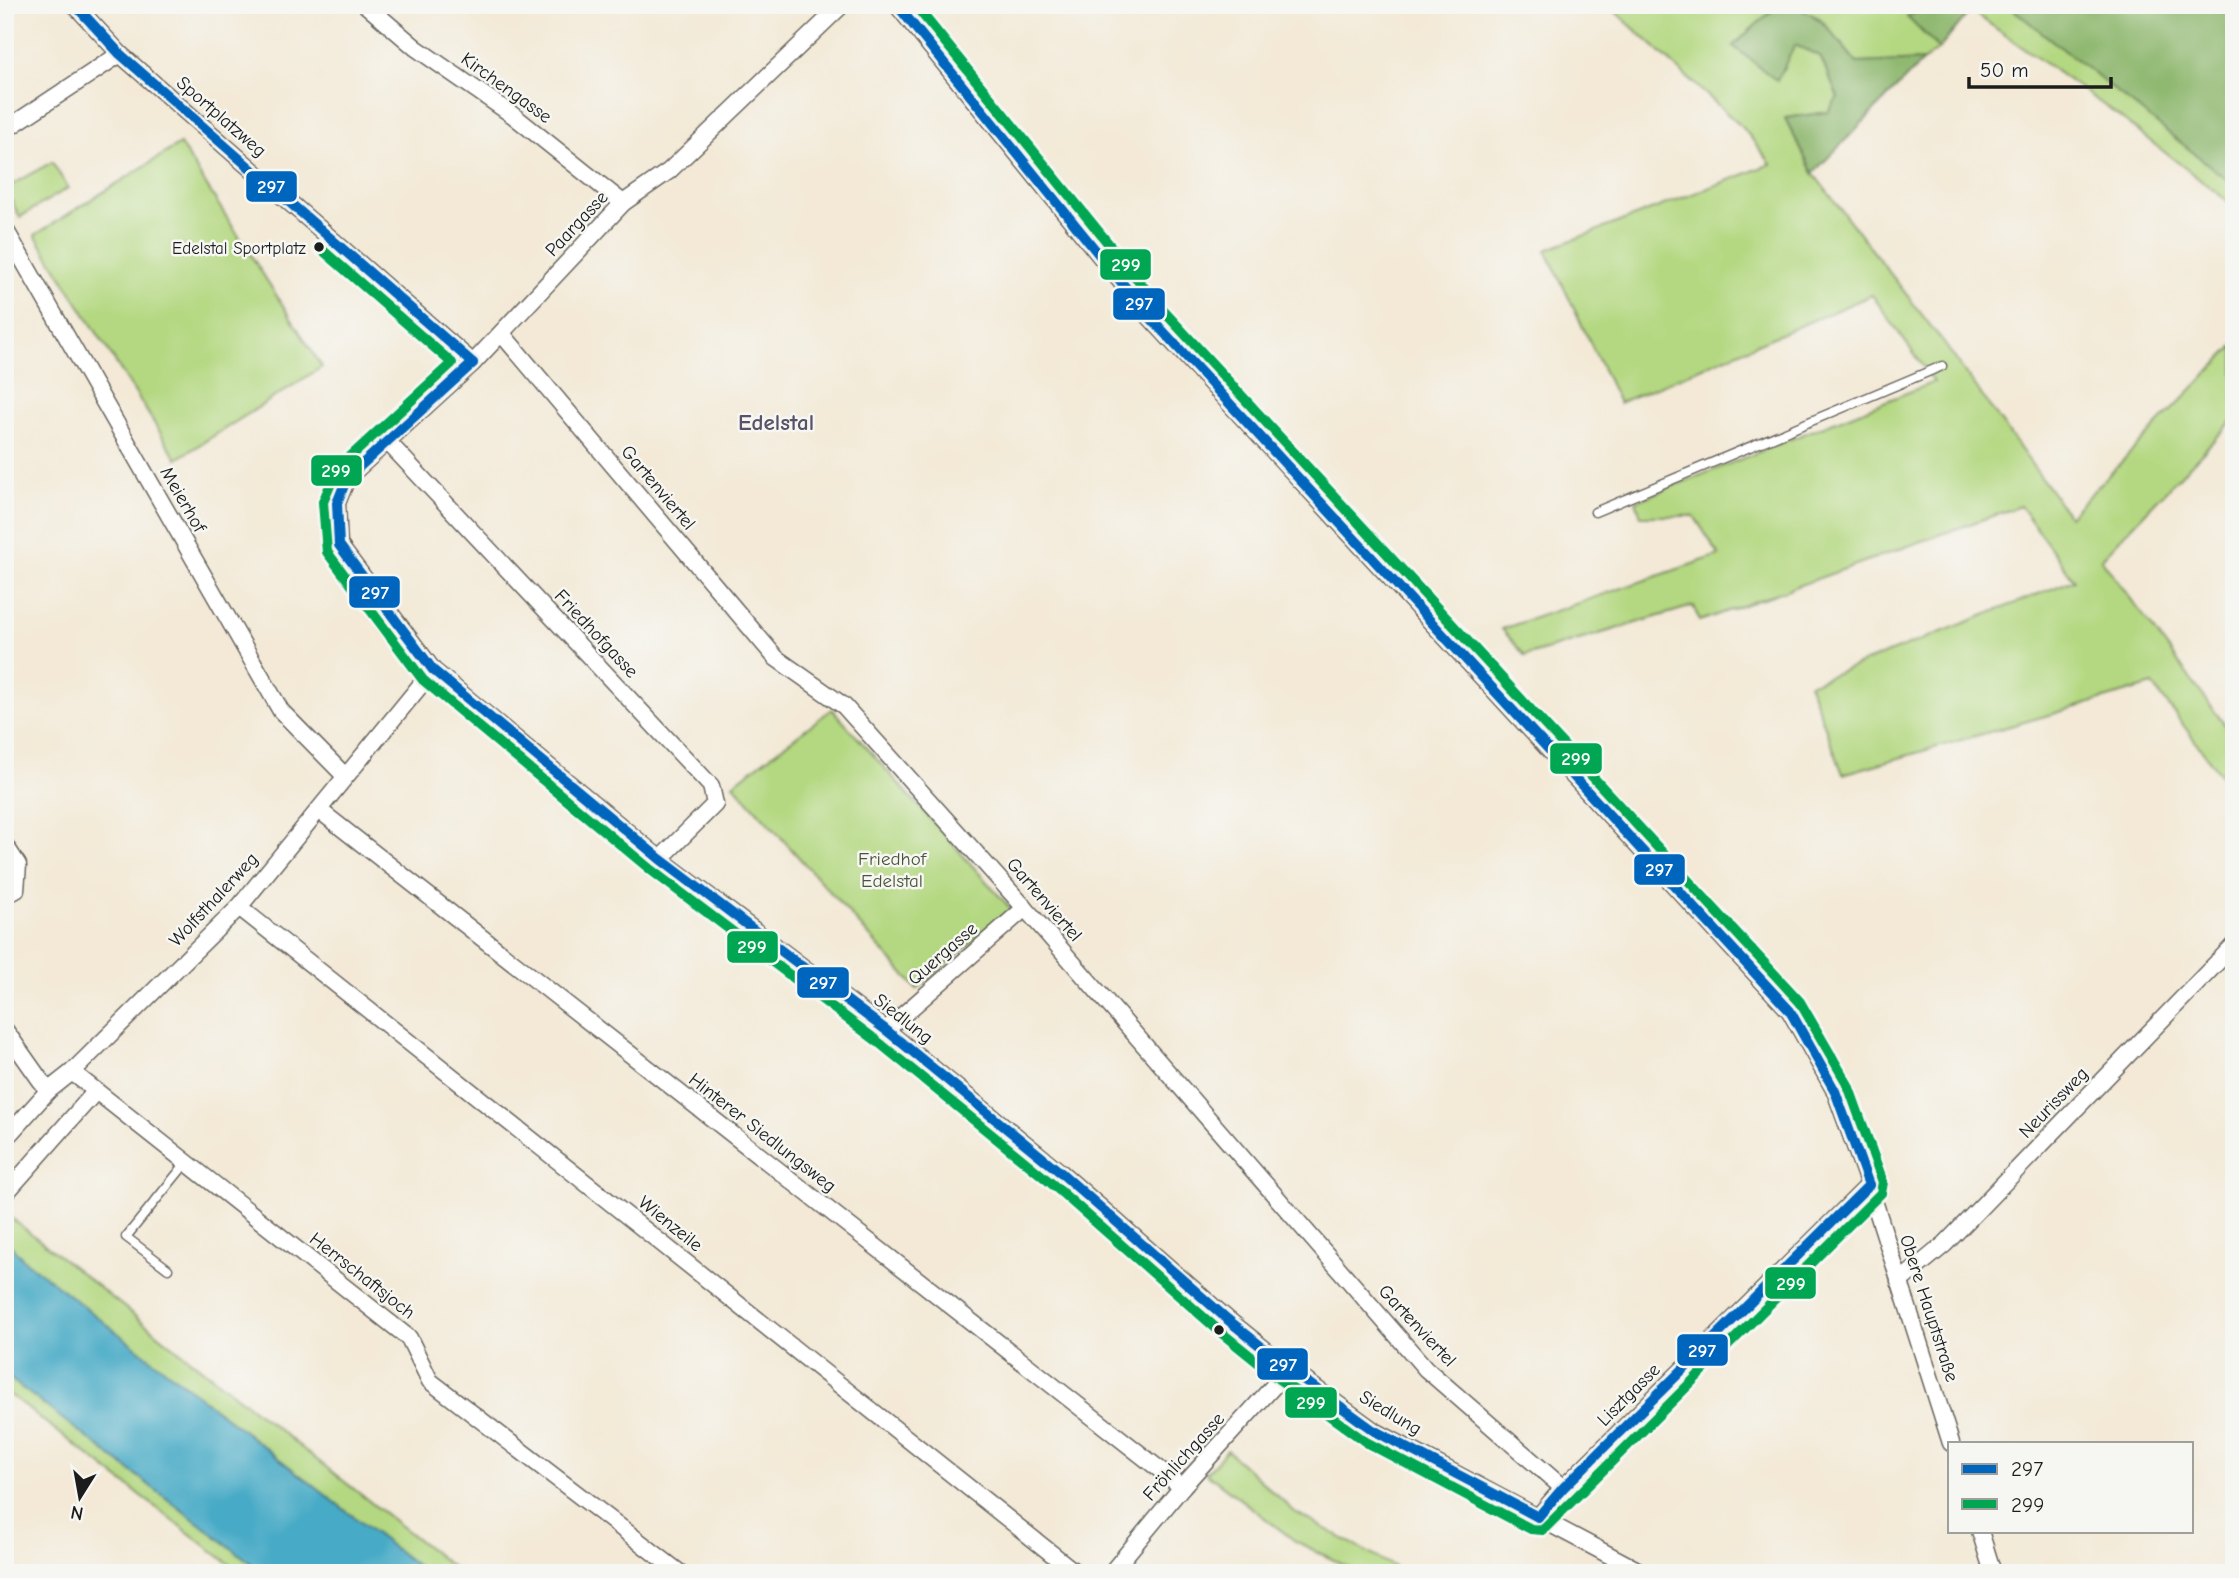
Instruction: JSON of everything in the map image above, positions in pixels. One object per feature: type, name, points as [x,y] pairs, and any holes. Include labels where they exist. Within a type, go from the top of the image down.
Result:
[{"type":"street","name":"Sportplatzweg","points":[[75,5],[120,54],[473,363]]},
{"type":"street","name":"Kirchengasse","points":[[366,5],[416,48],[514,116],[623,203]]},
{"type":"street","name":"Paargasse","points":[[347,478],[473,363],[623,203],[670,171],[842,5]]},
{"type":"street","name":"Obere Hauptstraße","points":[[897,5],[1148,314],[1790,1010],[1835,1091],[1869,1185],[1951,1442]]},
{"type":"street","points":[[5,130],[120,54]]},
{"type":"street","name":"Meierhof","points":[[5,229],[281,711],[345,776]]},
{"type":"street","name":"Gartenviertel","points":[[502,334],[776,658],[844,706],[1025,908],[1426,1369],[1563,1488]]},
{"type":"street","name":"Friedhofgasse","points":[[386,440],[711,786],[715,804],[660,859]]},
{"type":"street","name":"Siedlung","points":[[347,478],[337,503],[339,545],[433,670],[660,859],[886,1030],[1059,1172],[1227,1319],[1289,1369],[1373,1430],[1643,1573]]},
{"type":"street","name":"Wolfsthalerweg","points":[[5,1139],[48,1091],[72,1072],[239,907],[433,670]]},
{"type":"street","name":"Hinterer Siedlungsweg","points":[[319,810],[1182,1487]]},
{"type":"street","points":[[5,845],[18,864],[16,890],[5,897]]},
{"type":"street","name":"Wienzeile","points":[[239,907],[1076,1573]]},
{"type":"street","name":"Quergasse","points":[[886,1030],[1025,908]]},
{"type":"street","name":"Neurissweg","points":[[1899,1282],[1945,1244],[2234,946]]},
{"type":"street","points":[[5,1030],[48,1091]]},
{"type":"street","name":"Herrschaftsjoch","points":[[72,1072],[409,1338],[430,1381],[680,1573]]},
{"type":"street","points":[[5,1195],[96,1091]]},
{"type":"street","name":"Lisztgasse","points":[[1538,1517],[1563,1488],[1869,1185]]},
{"type":"street","name":"Fröhlichgasse","points":[[1111,1573],[1182,1487],[1289,1369]]},
{"type":"street","points":[[1980,1532],[1993,1573]]},
{"type":"lane","points":[[1595,512],[1942,366]]},
{"type":"lane","points":[[168,1269],[126,1237],[186,1163]]},
{"type":"green space","points":[[1608,5],[1778,5],[1733,46],[1795,45],[1820,56],[1838,97],[1828,112],[1785,118],[1813,173],[1943,342],[2069,516],[2234,346],[2234,419],[2101,559],[2234,737],[2234,757],[2223,778],[2153,685],[1843,774],[1809,684],[2074,580],[2020,506],[1700,621],[1693,606],[1525,656],[1502,629],[1719,555],[1694,516],[1641,516],[1636,501],[1934,382],[1872,295],[1619,403],[1546,250],[1771,164],[1744,129]]},
{"type":"green space","points":[[1778,5],[1792,6],[1814,16],[1857,63],[1924,60],[1813,173],[1785,118],[1828,112],[1838,97],[1820,56],[1795,45],[1777,81],[1733,46]]},
{"type":"green space","points":[[1790,5],[1934,5],[1907,17],[1939,49],[1924,60],[1857,63],[1820,18]]},
{"type":"green space","points":[[1934,5],[1963,5],[1971,10],[1939,49],[1907,16]]},
{"type":"green space","points":[[1963,5],[2011,5],[2234,185],[2234,206],[2109,109]]},
{"type":"green space","points":[[2011,5],[2234,5],[2234,185],[2015,11]]},
{"type":"green space","points":[[180,144],[322,367],[177,459],[35,235]]},
{"type":"green space","points":[[52,162],[68,188],[20,217],[5,189]]},
{"type":"green space","name":"Friedhof Edelstal","points":[[832,709],[1011,909],[917,989],[733,784]]},
{"type":"green space","points":[[5,1213],[460,1573],[241,1573],[5,1391]]},
{"type":"green space","points":[[1227,1450],[1295,1512],[1405,1573],[1360,1573],[1295,1541],[1206,1473]]},
{"type":"water","points":[[5,1239],[23,1259],[426,1573],[264,1573],[5,1375]]},
{"type":"transit line","name":"297","points":[[75,5],[120,54],[473,363]]},
{"type":"transit line","name":"297","points":[[897,5],[1148,315],[1790,1011],[1835,1091],[1869,1185]]},
{"type":"transit line","name":"299","points":[[319,247],[452,363],[337,469],[323,502],[327,552],[423,680],[651,870],[877,1041],[1051,1183],[1218,1330],[1280,1380],[1366,1442],[1531,1529],[1543,1530],[1881,1193],[1883,1182],[1848,1085],[1800,1002],[1159,306],[915,5]]},
{"type":"transit line","name":"297","points":[[473,363],[347,478],[337,503],[339,545],[433,670],[660,859],[886,1030],[1060,1172],[1227,1319],[1289,1369],[1373,1430],[1538,1517]]},
{"type":"transit line","name":"297","points":[[1538,1517],[1563,1488],[1869,1185]]},
{"type":"place","name":"Edelstal Sportplatz","points":[[319,247]]},
{"type":"district","name":"Edelstal","points":[[776,422]]}]
